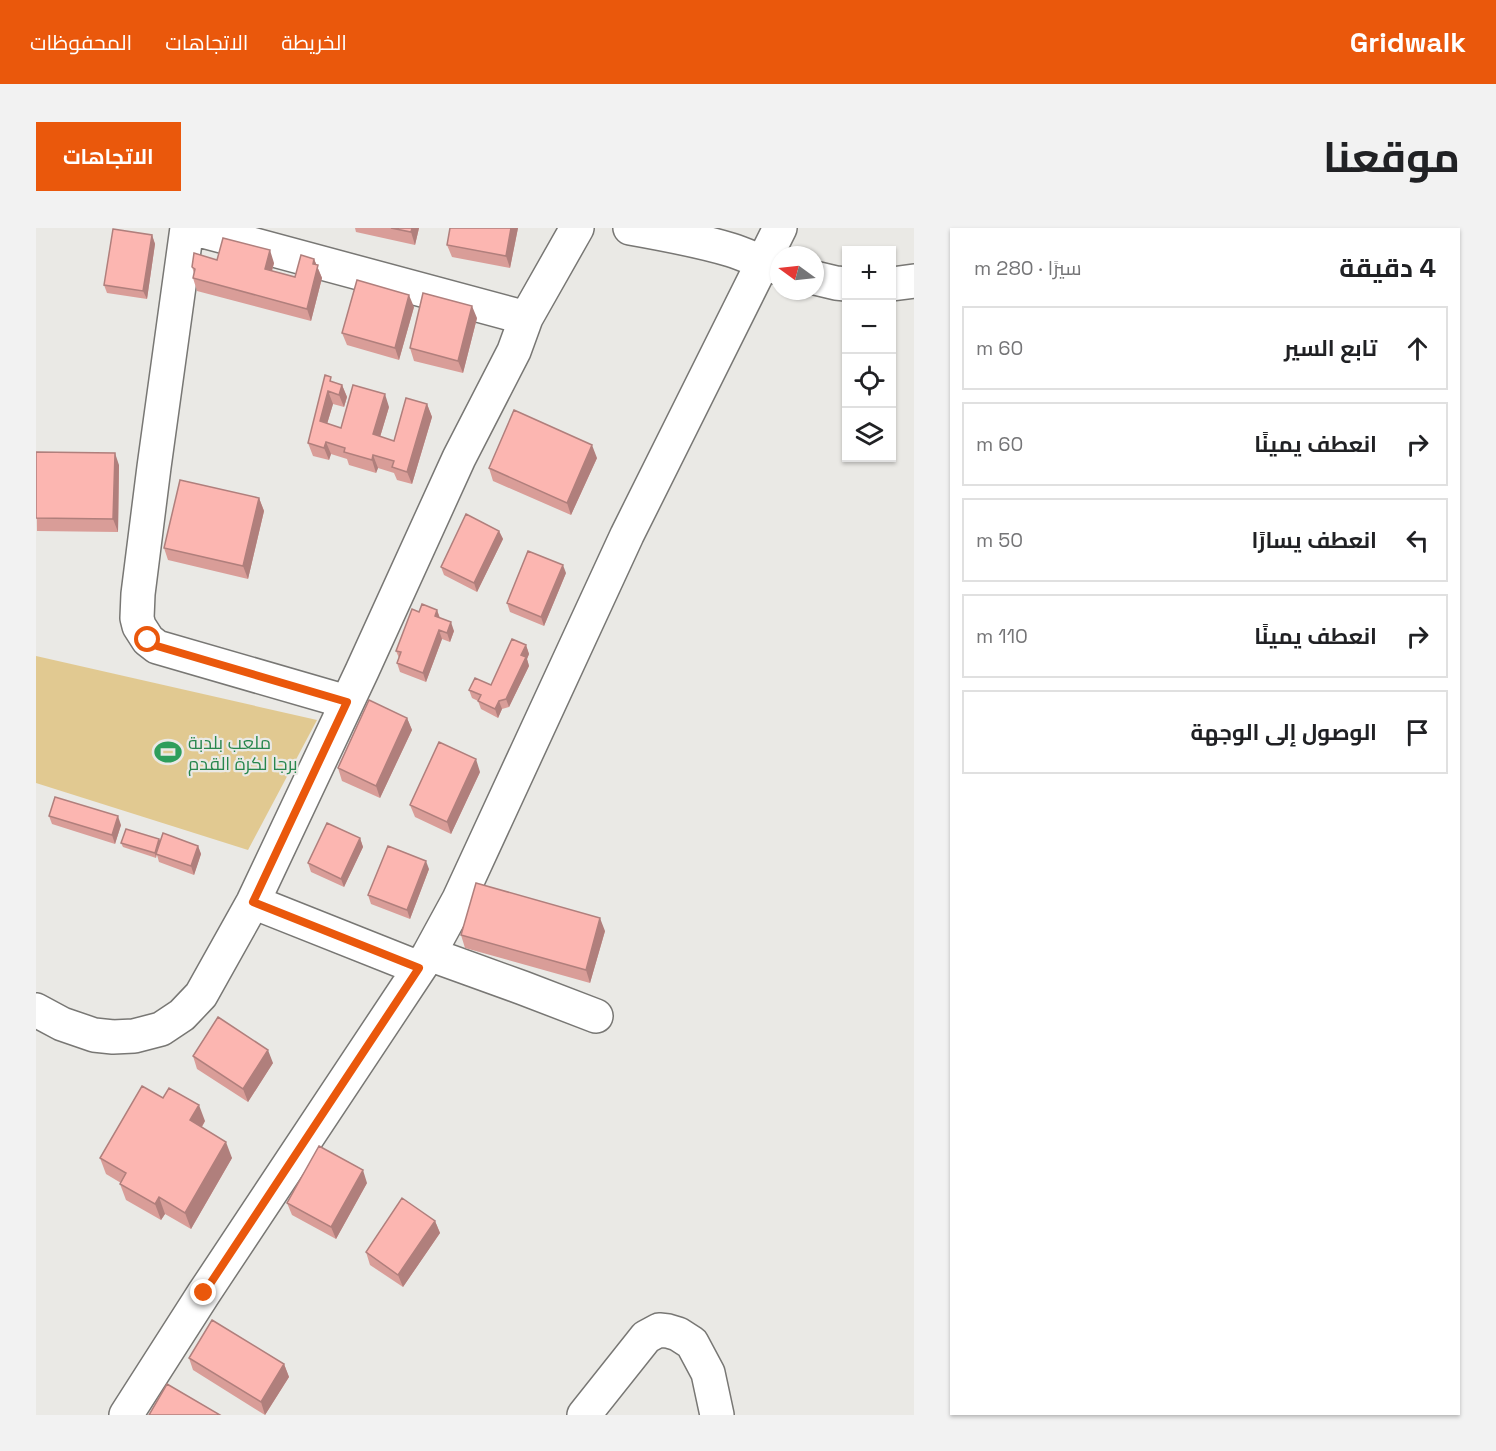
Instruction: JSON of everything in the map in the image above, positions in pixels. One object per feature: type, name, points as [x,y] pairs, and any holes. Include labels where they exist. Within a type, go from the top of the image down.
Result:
[{"type":"street","points":[[187,228],[140,583],[137,618],[139,626],[148,640],[157,646],[347,702]]},
{"type":"street","points":[[192,228],[526,318]]},
{"type":"street","points":[[36,1010],[62,1024],[94,1035],[134,1036],[161,1029],[182,1015],[201,994],[253,902],[459,458],[514,351],[526,318],[576,228]]},
{"type":"street","points":[[630,228],[732,250],[770,266]]},
{"type":"street","points":[[776,246],[780,228]]},
{"type":"street","points":[[126,1415],[424,961],[459,899],[627,535],[770,268]]},
{"type":"street","points":[[824,280],[842,284]]},
{"type":"street","points":[[896,283],[914,281]]},
{"type":"street","points":[[253,902],[424,961],[523,988],[596,1016]]},
{"type":"street","points":[[584,1415],[646,1338],[659,1330],[678,1334],[692,1343],[708,1373],[717,1415]]},
{"type":"shaded area","name":"ملعب بلدبة برجا لكرة القدم","points":[[36,656],[317,720],[248,850],[36,783]]},
{"type":"building","points":[[391,228],[412,228],[411,232]]},
{"type":"building","points":[[450,228],[511,228],[506,256],[447,245]]},
{"type":"building","points":[[113,229],[152,235],[143,291],[104,285]]},
{"type":"building","points":[[223,238],[270,250],[265,269],[295,277],[301,255],[314,259],[313,264],[318,265],[307,309],[193,278],[194,253],[217,260]]},
{"type":"building","points":[[357,280],[409,295],[395,348],[342,333]]},
{"type":"building","points":[[423,293],[472,306],[458,361],[410,348]]},
{"type":"building","points":[[325,375],[331,377],[330,381],[342,385],[339,395],[328,391],[320,421],[341,428],[353,385],[385,394],[373,434],[394,441],[406,398],[427,404],[407,472],[392,467],[394,461],[373,455],[372,460],[344,452],[345,448],[326,442],[324,448],[308,443]]},
{"type":"building","points":[[514,410],[592,445],[567,503],[489,468]]},
{"type":"building","points":[[36,452],[115,453],[113,519],[36,518]]},
{"type":"building","points":[[180,480],[259,498],[243,566],[164,548]]},
{"type":"building","points":[[466,514],[499,531],[474,583],[441,567]]},
{"type":"building","points":[[528,551],[563,565],[541,617],[507,603]]},
{"type":"building","points":[[422,604],[437,610],[435,616],[451,622],[447,633],[439,630],[423,673],[397,663],[401,652],[396,651],[412,609],[419,612]]},
{"type":"building","points":[[512,639],[526,645],[521,655],[526,657],[506,699],[499,701],[495,709],[478,701],[481,695],[469,690],[475,678],[491,685]]},
{"type":"building","points":[[369,700],[407,718],[376,786],[338,768]]},
{"type":"building","points":[[439,742],[476,759],[447,822],[410,805]]},
{"type":"building","points":[[55,797],[118,816],[112,835],[49,816]]},
{"type":"building","points":[[327,823],[360,838],[341,879],[308,863]]},
{"type":"building","points":[[126,829],[159,839],[155,853],[121,843]]},
{"type":"building","points":[[163,833],[198,846],[191,866],[156,854]]},
{"type":"building","points":[[388,846],[426,861],[407,910],[368,895]]},
{"type":"building","points":[[476,883],[600,918],[586,970],[461,935]]},
{"type":"building","points":[[218,1017],[268,1050],[243,1089],[193,1056]]},
{"type":"building","points":[[142,1086],[163,1098],[169,1088],[199,1105],[190,1120],[226,1142],[185,1213],[159,1197],[155,1204],[120,1184],[126,1173],[100,1158]]},
{"type":"building","points":[[319,1146],[363,1170],[331,1227],[287,1203]]},
{"type":"building","points":[[402,1198],[435,1221],[398,1275],[366,1252]]},
{"type":"building","points":[[212,1320],[284,1364],[261,1402],[189,1358]]},
{"type":"building","points":[[167,1384],[220,1415],[149,1415]]},
{"type":"place","name":"ملعب بلدبة برجا لكرة القدم","points":[[168,752]]},
{"type":"route","points":[[148,640],[157,646],[347,702],[253,902],[419,968],[204,1293]]}]
